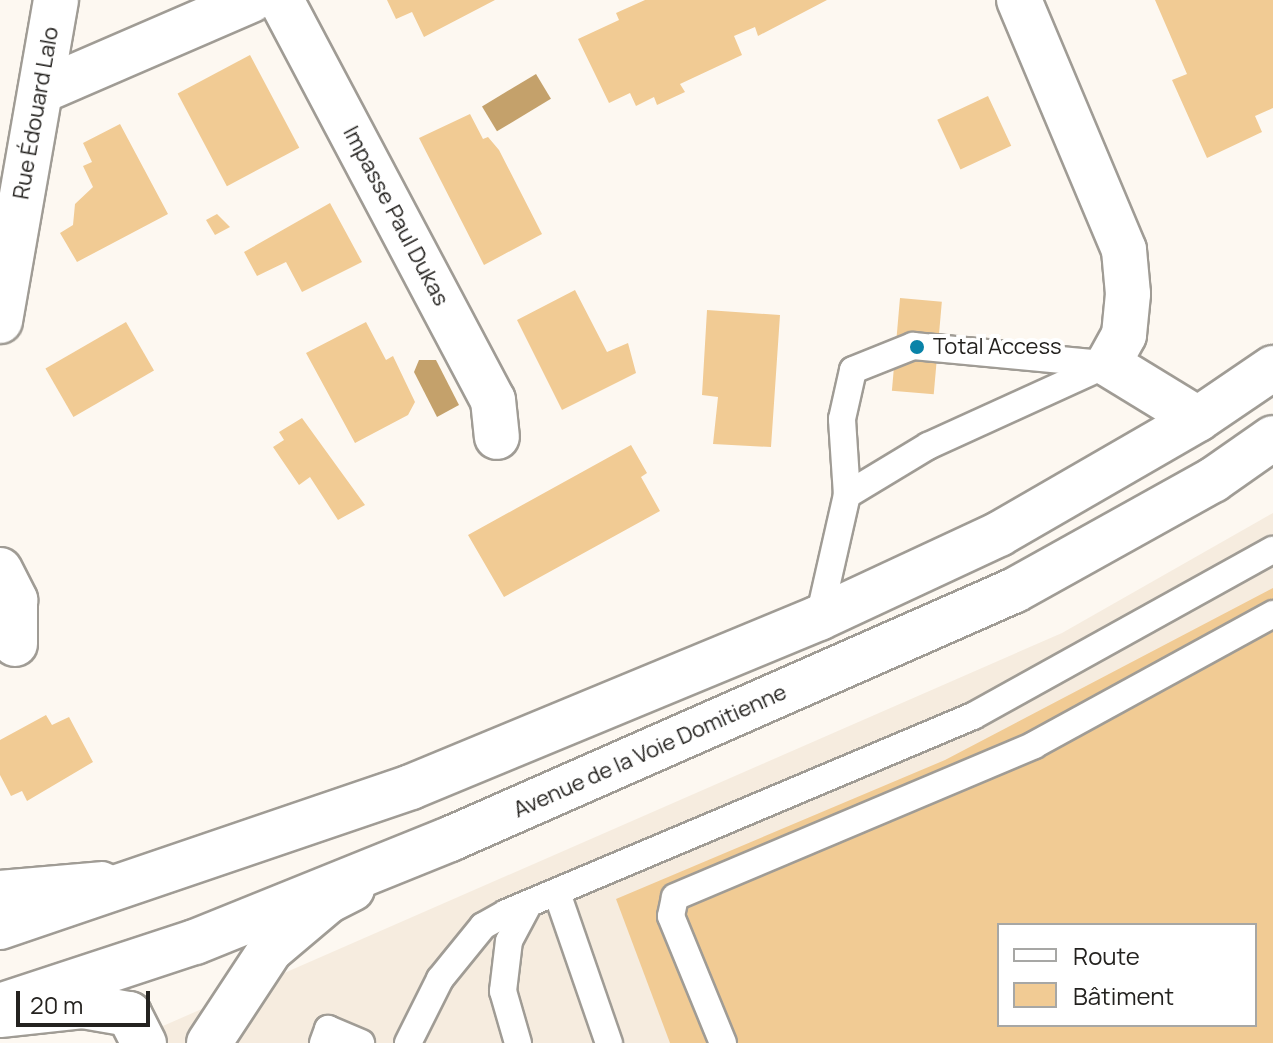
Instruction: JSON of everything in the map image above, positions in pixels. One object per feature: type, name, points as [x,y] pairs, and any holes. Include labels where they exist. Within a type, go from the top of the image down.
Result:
[{"type":"main road","name":"Rue Édouard Lalo","points":[[0,321],[56,0]]},
{"type":"main road","points":[[41,91],[251,0]]},
{"type":"main road","name":"Impasse Paul Dukas","points":[[281,0],[493,400],[497,437]]},
{"type":"main road","points":[[1019,0],[1124,250],[1128,294],[1124,335],[1108,364],[1198,419]]},
{"type":"main road","points":[[0,927],[411,787],[819,618],[999,534],[1198,419],[1273,368]]},
{"type":"main road","name":"Avenue de la Voie Domitienne","points":[[0,1006],[195,942],[450,839],[1015,590],[1213,480],[1273,438]]},
{"type":"main road","points":[[0,570],[15,600],[15,644]]},
{"type":"main road","points":[[209,1043],[270,950],[328,901],[450,839]]},
{"type":"main road","points":[[0,893],[132,881]]},
{"type":"main road","points":[[0,1016],[83,1006],[129,1014],[144,1043]]},
{"type":"lane","points":[[819,618],[847,495],[842,419],[853,370],[913,346],[1108,364]]},
{"type":"lane","points":[[847,495],[928,446],[1108,364]]},
{"type":"lane","points":[[408,1043],[440,979],[483,926],[973,716],[1273,550]]},
{"type":"lane","points":[[723,1043],[671,916],[675,897],[1034,745],[1273,614]]},
{"type":"lane","points":[[557,893],[609,1043]]},
{"type":"lane","points":[[518,1043],[503,991],[509,941],[528,906]]},
{"type":"lane","points":[[323,1043],[328,1029],[361,1043]]},
{"type":"shaded area","points":[[536,74],[551,99],[497,131],[482,106]]},
{"type":"shaded area","points":[[419,360],[436,360],[459,405],[437,417],[414,372]]},
{"type":"shaded area","points":[[1273,513],[1273,1043],[124,1043],[1062,633]]},
{"type":"building","points":[[387,0],[495,0],[424,37],[412,12],[396,19]]},
{"type":"building","points":[[645,0],[827,0],[758,36],[755,27],[734,36],[742,55],[680,84],[685,92],[657,105],[654,97],[636,106],[630,93],[609,103],[578,39],[619,20],[616,13]]},
{"type":"building","points":[[1155,0],[1273,0],[1273,108],[1255,116],[1262,132],[1207,158],[1172,80],[1187,74]]},
{"type":"building","points":[[250,55],[299,148],[227,186],[178,93]]},
{"type":"building","points":[[988,96],[1011,146],[960,170],[937,120]]},
{"type":"building","points":[[470,114],[483,139],[488,137],[499,150],[542,234],[484,265],[419,138]]},
{"type":"building","points":[[120,124],[168,214],[77,262],[60,233],[73,225],[75,204],[93,187],[83,166],[92,162],[83,143]]},
{"type":"building","points":[[330,203],[362,262],[302,292],[286,262],[257,276],[244,252]]},
{"type":"building","points":[[217,214],[230,227],[215,235],[206,220]]},
{"type":"building","points":[[575,290],[607,352],[628,343],[636,373],[562,410],[517,320]]},
{"type":"building","name":"Total Access","points":[[900,298],[942,302],[934,394],[892,391]]},
{"type":"building","points":[[707,310],[780,315],[771,447],[713,444],[718,397],[702,395]]},
{"type":"building","points":[[126,322],[154,370],[73,417],[45,368]]},
{"type":"building","points":[[366,322],[386,360],[393,356],[415,402],[408,415],[355,443],[306,353]]},
{"type":"building","points":[[302,418],[365,505],[338,520],[310,477],[299,485],[273,447],[284,440],[279,432]]},
{"type":"building","points":[[631,445],[647,473],[641,477],[660,511],[504,597],[468,535]]},
{"type":"building","points":[[1273,588],[1273,1043],[670,1043],[616,899],[945,760]]},
{"type":"building","points":[[46,715],[52,725],[69,717],[93,762],[27,801],[22,791],[11,796],[0,775],[0,740]]},
{"type":"place","name":"Total Access","points":[[917,347]]}]
